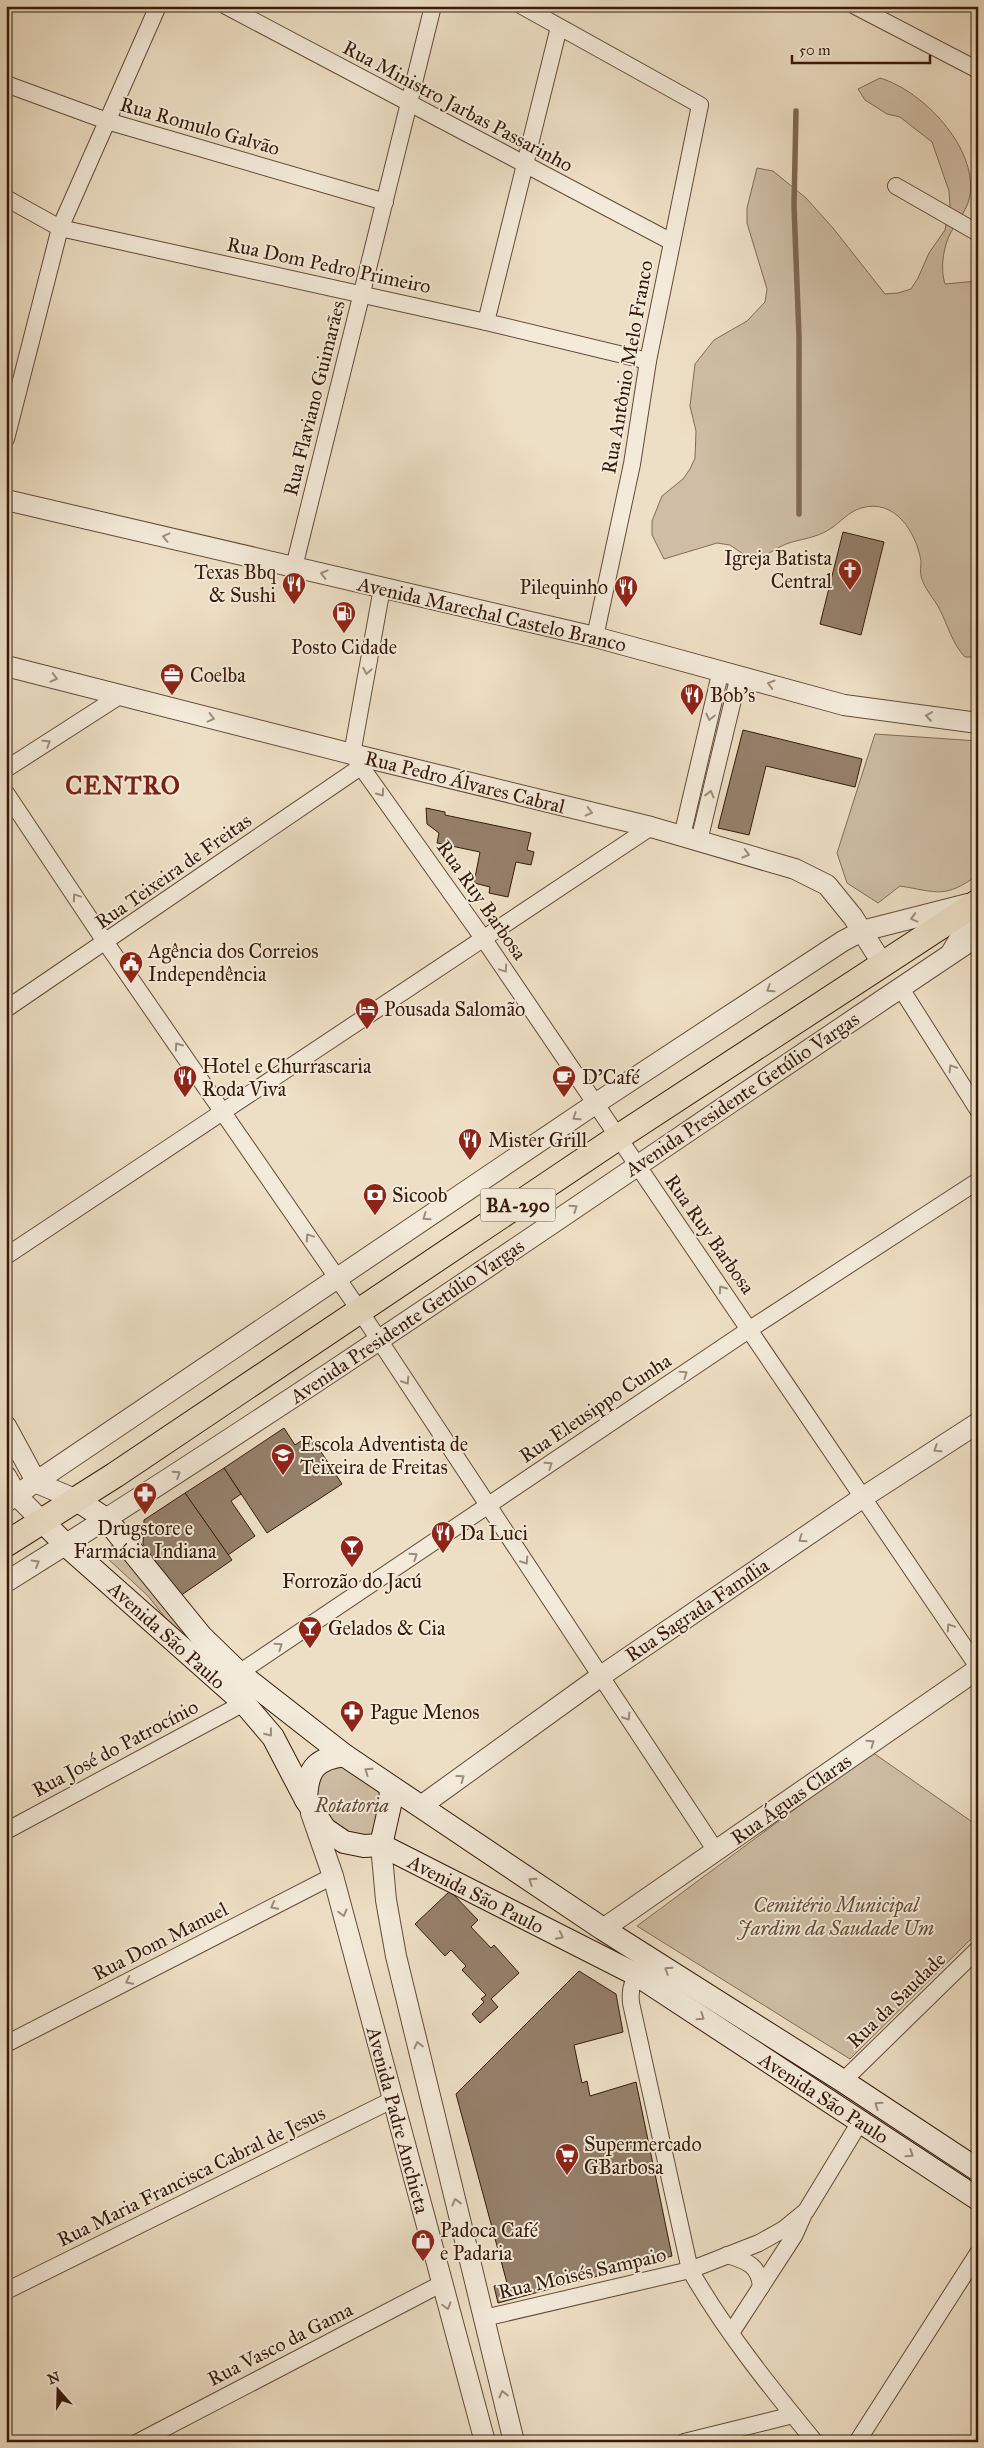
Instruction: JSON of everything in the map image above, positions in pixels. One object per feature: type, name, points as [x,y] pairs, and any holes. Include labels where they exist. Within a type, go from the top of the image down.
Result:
[{"type":"main road","name":"Avenida Presidente Getúlio Vargas","points":[[6,1544],[77,1500],[617,1138],[978,902]]},
{"type":"main road","name":"Avenida São Paulo","points":[[77,1500],[107,1520],[201,1636],[238,1673],[344,1755],[603,1929],[843,2081],[978,2170]]},
{"type":"main road","name":"Avenida São Paulo","points":[[43,1522],[67,1546],[244,1703],[273,1737],[306,1800],[325,1829],[339,1840],[364,1846],[381,1845],[637,1975],[978,2199]]},
{"type":"main road","points":[[306,1800],[307,1779],[312,1770],[321,1761],[329,1757],[344,1755]]},
{"type":"main road","points":[[381,1845],[390,1805],[391,1788]]},
{"type":"street","points":[[6,439],[60,228],[158,6]]},
{"type":"street","name":"Rua Ministro Jarbas Passarinho","points":[[226,6],[525,166],[672,242]]},
{"type":"street","name":"Rua Flaviano Guimarães","points":[[294,567],[433,6]]},
{"type":"street","points":[[486,322],[559,27],[522,6]]},
{"type":"street","points":[[855,6],[978,70]]},
{"type":"street","name":"Rua Antônio Melo Franco","points":[[559,27],[700,105],[648,361],[632,464],[595,637]]},
{"type":"street","name":"Rua Romulo Galvão","points":[[6,84],[107,121],[384,202]]},
{"type":"street","points":[[896,186],[978,233]]},
{"type":"street","name":"Rua Dom Pedro Primeiro","points":[[6,198],[60,228],[486,322],[648,361]]},
{"type":"street","name":"Avenida Marechal Castelo Branco","points":[[6,500],[595,637],[844,705],[978,723]]},
{"type":"street","points":[[357,760],[382,588]]},
{"type":"street","name":"Rua Pedro Álvares Cabral","points":[[6,666],[121,695],[357,760],[651,828],[795,868],[827,884],[853,917],[882,963]]},
{"type":"street","points":[[690,839],[730,673]]},
{"type":"street","points":[[6,769],[121,695]]},
{"type":"street","name":"Rua Ruy Barbosa","points":[[357,760],[483,938],[636,1166],[750,1329],[978,1668]]},
{"type":"street","name":"Rua Teixeira de Freitas","points":[[6,1009],[106,943],[357,760]]},
{"type":"street","points":[[6,793],[106,943],[360,1311],[716,1851]]},
{"type":"street","points":[[6,1256],[651,828]]},
{"type":"street","points":[[12,1499],[595,1104],[862,931],[978,902]]},
{"type":"street","points":[[946,958],[978,902]]},
{"type":"street","name":"Avenida Presidente Getúlio Vargas","points":[[6,1582],[67,1546],[379,1341],[978,936]]},
{"type":"street","points":[[900,987],[978,1110]]},
{"type":"street","name":"Rua Eleusippo Cunha","points":[[238,1673],[750,1329],[978,1181]]},
{"type":"street","name":"Rua Sagrada Família","points":[[422,1806],[600,1676],[862,1498],[978,1423]]},
{"type":"street","points":[[6,1426],[37,1483],[77,1500]]},
{"type":"street","points":[[6,1476],[12,1499],[43,1522]]},
{"type":"street","name":"Rua Águas Claras","points":[[603,1929],[978,1668]]},
{"type":"street","name":"Rua José do Patrocínio","points":[[6,1831],[244,1703]]},
{"type":"street","name":"Avenida Padre Anchieta","points":[[306,1800],[333,1876],[394,2099],[441,2284],[485,2442]]},
{"type":"street","name":"Avenida Padre Anchieta","points":[[381,1845],[386,1900],[396,1956],[514,2442]]},
{"type":"street","name":"Rua Dom Manuel","points":[[6,2044],[333,1876]]},
{"type":"street","name":"Rua da Saudade","points":[[843,2081],[978,1949]]},
{"type":"street","points":[[637,1975],[632,1982],[630,1992],[631,2004],[690,2270],[710,2305],[815,2442]]},
{"type":"street","name":"Rua Maria Francisca Cabral de Jesus","points":[[6,2291],[394,2099]]},
{"type":"street","points":[[731,2333],[794,2236],[806,2211],[860,2122]]},
{"type":"street","name":"Rua Moisés Sampaio","points":[[484,2318],[690,2270],[728,2256],[784,2229],[806,2211]]},
{"type":"street","points":[[857,2442],[978,2253]]},
{"type":"street","points":[[728,2256],[754,2266],[760,2276],[761,2287]]},
{"type":"street","name":"Rua Vasco da Gama","points":[[138,2442],[441,2284]]},
{"type":"street","points":[[684,2442],[793,2415]]},
{"type":"green space","points":[[880,78],[913,95],[944,123],[956,140],[965,158],[970,177],[969,200],[946,244],[943,258],[943,278],[945,284],[978,281],[978,657],[965,657],[957,646],[940,610],[922,581],[921,561],[909,529],[894,513],[884,508],[873,506],[861,508],[825,532],[786,544],[762,557],[752,560],[730,545],[717,543],[664,559],[652,535],[652,521],[662,496],[683,479],[695,458],[696,431],[690,406],[695,364],[714,340],[747,321],[765,302],[767,289],[747,223],[747,208],[757,168],[773,171],[806,198],[833,228],[885,294],[911,289],[929,253],[945,230],[950,205],[949,191],[932,142],[900,117],[887,114],[865,100],[858,89]]},
{"type":"green space","points":[[875,734],[978,741],[978,875],[957,888],[941,892],[900,886],[878,903],[847,883],[837,853]]},
{"type":"green space","points":[[113,1544],[214,1669],[175,1630],[148,1596],[106,1557],[105,1554]]},
{"type":"green space","name":"Cemitério Municipal Jardim da Saudade Um","points":[[872,1752],[978,1826],[978,1932],[850,2059],[637,1926]]},
{"type":"green space","name":"Rotatoria","points":[[343,1762],[381,1793],[375,1839],[345,1835],[313,1799],[325,1767]]},
{"type":"building","name":"Igreja Batista Central","points":[[843,532],[884,542],[861,635],[820,624]]},
{"type":"building","points":[[743,730],[862,759],[855,787],[766,766],[749,835],[718,828]]},
{"type":"building","points":[[426,808],[445,812],[445,815],[531,833],[527,850],[534,852],[531,865],[516,862],[508,897],[489,893],[490,887],[474,883],[480,852],[437,843],[439,833],[427,824]]},
{"type":"building","name":"Escola Adventista de Teixeira de Freitas","points":[[284,1428],[295,1445],[310,1435],[342,1484],[267,1533],[224,1468]]},
{"type":"building","points":[[224,1468],[241,1494],[231,1501],[255,1536],[228,1555],[185,1493]]},
{"type":"building","points":[[185,1493],[232,1560],[180,1596],[143,1544],[144,1520]]},
{"type":"building","points":[[450,1891],[478,1920],[471,1927],[491,1948],[494,1945],[519,1973],[491,1999],[498,2007],[480,2023],[472,2014],[484,2002],[481,1999],[486,1995],[462,1970],[466,1966],[451,1950],[445,1956],[415,1924]]},
{"type":"building","name":"Supermercado GBarbosa","points":[[579,1971],[616,1994],[623,2032],[574,2045],[582,2083],[587,2081],[590,2096],[636,2082],[672,2256],[498,2303],[494,2286],[507,2283],[456,2094]]},
{"type":"waterway","points":[[796,111],[794,206],[799,336],[799,514]]},
{"type":"place","name":"Igreja Batista Central","points":[[850,591]]},
{"type":"place","name":"Texas Bbq & Sushi","points":[[294,605]]},
{"type":"place","name":"Pilequinho","points":[[626,608]]},
{"type":"place","name":"Posto Cidade","points":[[344,634]]},
{"type":"place","name":"Coelba","points":[[172,696]]},
{"type":"place","name":"Bob's","points":[[692,716]]},
{"type":"place","name":"Agência dos Correios Independência","points":[[131,984]]},
{"type":"place","name":"Pousada Salomão","points":[[367,1030]]},
{"type":"place","name":"Hotel e Churrascaria Roda Viva","points":[[185,1098]]},
{"type":"place","name":"D'Café","points":[[564,1098]]},
{"type":"place","name":"Mister Grill","points":[[470,1161]]},
{"type":"place","name":"Sicoob","points":[[375,1216]]},
{"type":"place","name":"Escola Adventista de Teixeira de Freitas","points":[[283,1476]]},
{"type":"place","name":"Drugstore e Farmácia Indiana","points":[[145,1515]]},
{"type":"place","name":"Da Luci","points":[[443,1554]]},
{"type":"place","name":"Forrozão do Jacú","points":[[352,1568]]},
{"type":"place","name":"Gelados & Cia","points":[[310,1649]]},
{"type":"place","name":"Pague Menos","points":[[352,1733]]},
{"type":"place","name":"Supermercado GBarbosa","points":[[567,2176]]},
{"type":"place","name":"Padoca Café e Padaria","points":[[423,2262]]},
{"type":"district","name":"CENTRO","points":[[123,785]]}]
